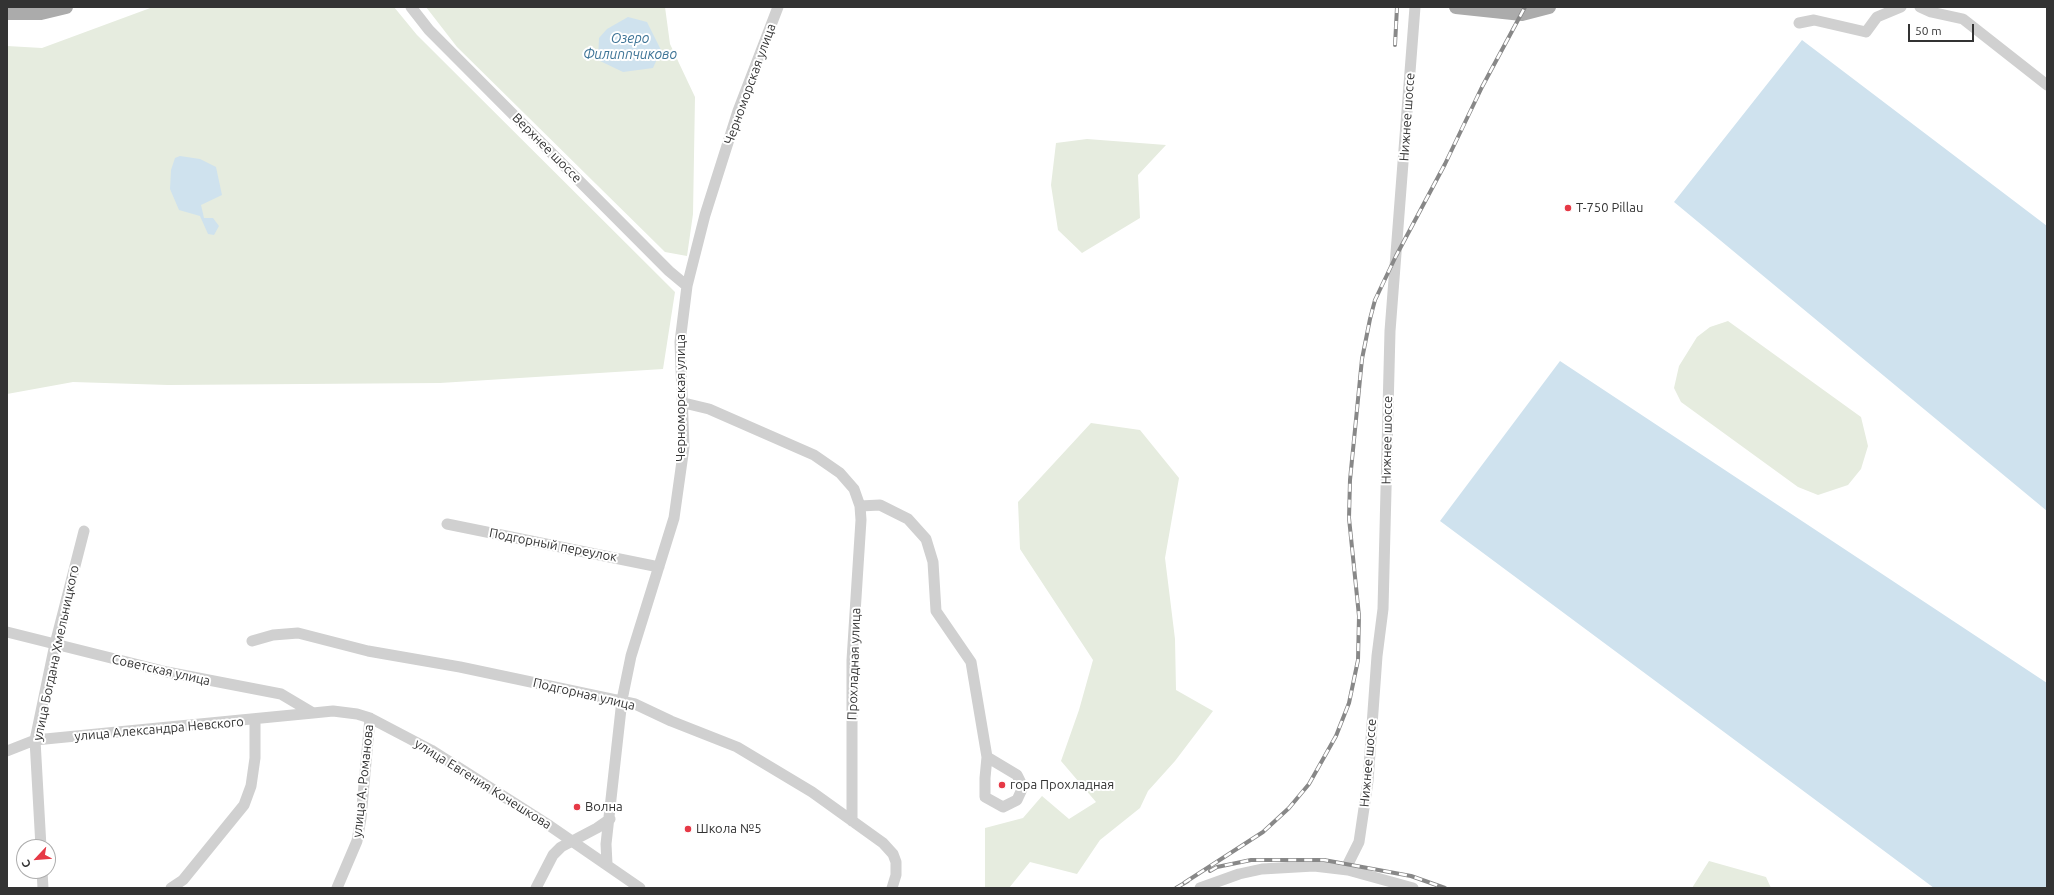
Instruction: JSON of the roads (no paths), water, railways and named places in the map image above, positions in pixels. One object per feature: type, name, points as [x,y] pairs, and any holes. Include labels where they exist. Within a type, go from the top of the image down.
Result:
[{"type":"main road","points":[[7,13],[41,13],[66,7]]},
{"type":"main road","points":[[1456,7],[1522,14],[1549,7]]},
{"type":"street","name":"Верхнее шоссе","points":[[411,7],[429,30],[669,271],[687,286]]},
{"type":"street","name":"Черноморская улица","points":[[607,864],[606,844],[610,819],[622,700],[631,656],[674,518],[684,447],[684,403],[680,342],[687,286],[705,215],[738,111],[778,7]]},
{"type":"street","name":"Нижнее шоссе","points":[[1348,870],[1348,864],[1359,842],[1368,781],[1376,656],[1383,609],[1390,331],[1415,7]]},
{"type":"street","points":[[1799,23],[1814,20],[1866,32],[1877,17],[1900,7]]},
{"type":"street","points":[[1920,7],[1931,12],[1963,19],[2047,85]]},
{"type":"street","points":[[684,403],[709,409],[814,456],[840,473],[854,489],[860,506],[880,505],[908,519],[926,539],[933,562],[936,611],[971,662],[987,757],[985,797],[1003,807],[1018,800],[1023,787],[1018,775],[987,757]]},
{"type":"street","name":"Прохладная улица","points":[[852,821],[852,660],[861,520],[860,506]]},
{"type":"street","name":"Подгорный переулок","points":[[447,524],[659,566]]},
{"type":"street","name":"улица Богдана Хмельницкого","points":[[41,839],[35,740],[55,644],[84,531]]},
{"type":"street","name":"Советская улица","points":[[7,632],[167,672],[281,694],[313,713]]},
{"type":"street","name":"Подгорная улица","points":[[252,641],[273,635],[298,634],[368,651],[460,667],[622,700],[737,747],[812,792],[882,843],[893,854],[896,862],[896,875],[892,888]]},
{"type":"street","name":"улица Евгения Кочешкова","points":[[313,713],[345,712],[370,718],[431,750],[572,840],[640,888]]},
{"type":"street","name":"улица Александра Невского","points":[[7,751],[35,740],[255,720],[313,713]]},
{"type":"street","name":"улица А. Романова","points":[[337,888],[357,841],[361,818],[370,718]]},
{"type":"street","points":[[171,888],[183,880],[244,805],[251,786],[255,758],[255,720]]},
{"type":"street","points":[[536,888],[553,855],[561,847],[610,819]]},
{"type":"street","points":[[1200,888],[1239,874],[1262,869],[1314,866],[1348,870],[1413,888]]},
{"type":"water","name":"Озеро Филиппчиково","points":[[628,17],[647,22],[661,50],[653,68],[623,72],[598,60],[599,38],[607,29]]},
{"type":"water","points":[[1802,40],[2047,226],[2047,511],[1674,202]]},
{"type":"water","points":[[180,156],[200,159],[216,167],[222,195],[201,205],[204,218],[213,218],[219,226],[214,235],[208,234],[200,216],[179,210],[170,189],[171,170],[175,158]]},
{"type":"water","points":[[1560,361],[2047,683],[2047,888],[1934,888],[1440,521]]},
{"type":"railway","points":[[1395,45],[1397,7]]},
{"type":"railway","points":[[1184,883],[1263,832],[1289,808],[1309,784],[1336,736],[1349,703],[1358,660],[1359,616],[1349,518],[1350,480],[1362,359],[1370,319],[1375,300],[1396,256],[1445,164],[1482,87],[1525,7]]},
{"type":"railway","points":[[1210,871],[1217,867],[1251,860],[1324,860],[1411,876],[1445,888]]},
{"type":"railway","points":[[1176,888],[1188,881]]},
{"type":"place","name":"T-750 Pillau","points":[[1568,208]]},
{"type":"place","name":"гора Прохладная","points":[[1002,785]]},
{"type":"place","name":"Волна","points":[[577,807]]},
{"type":"place","name":"Школа №5","points":[[688,829]]}]
